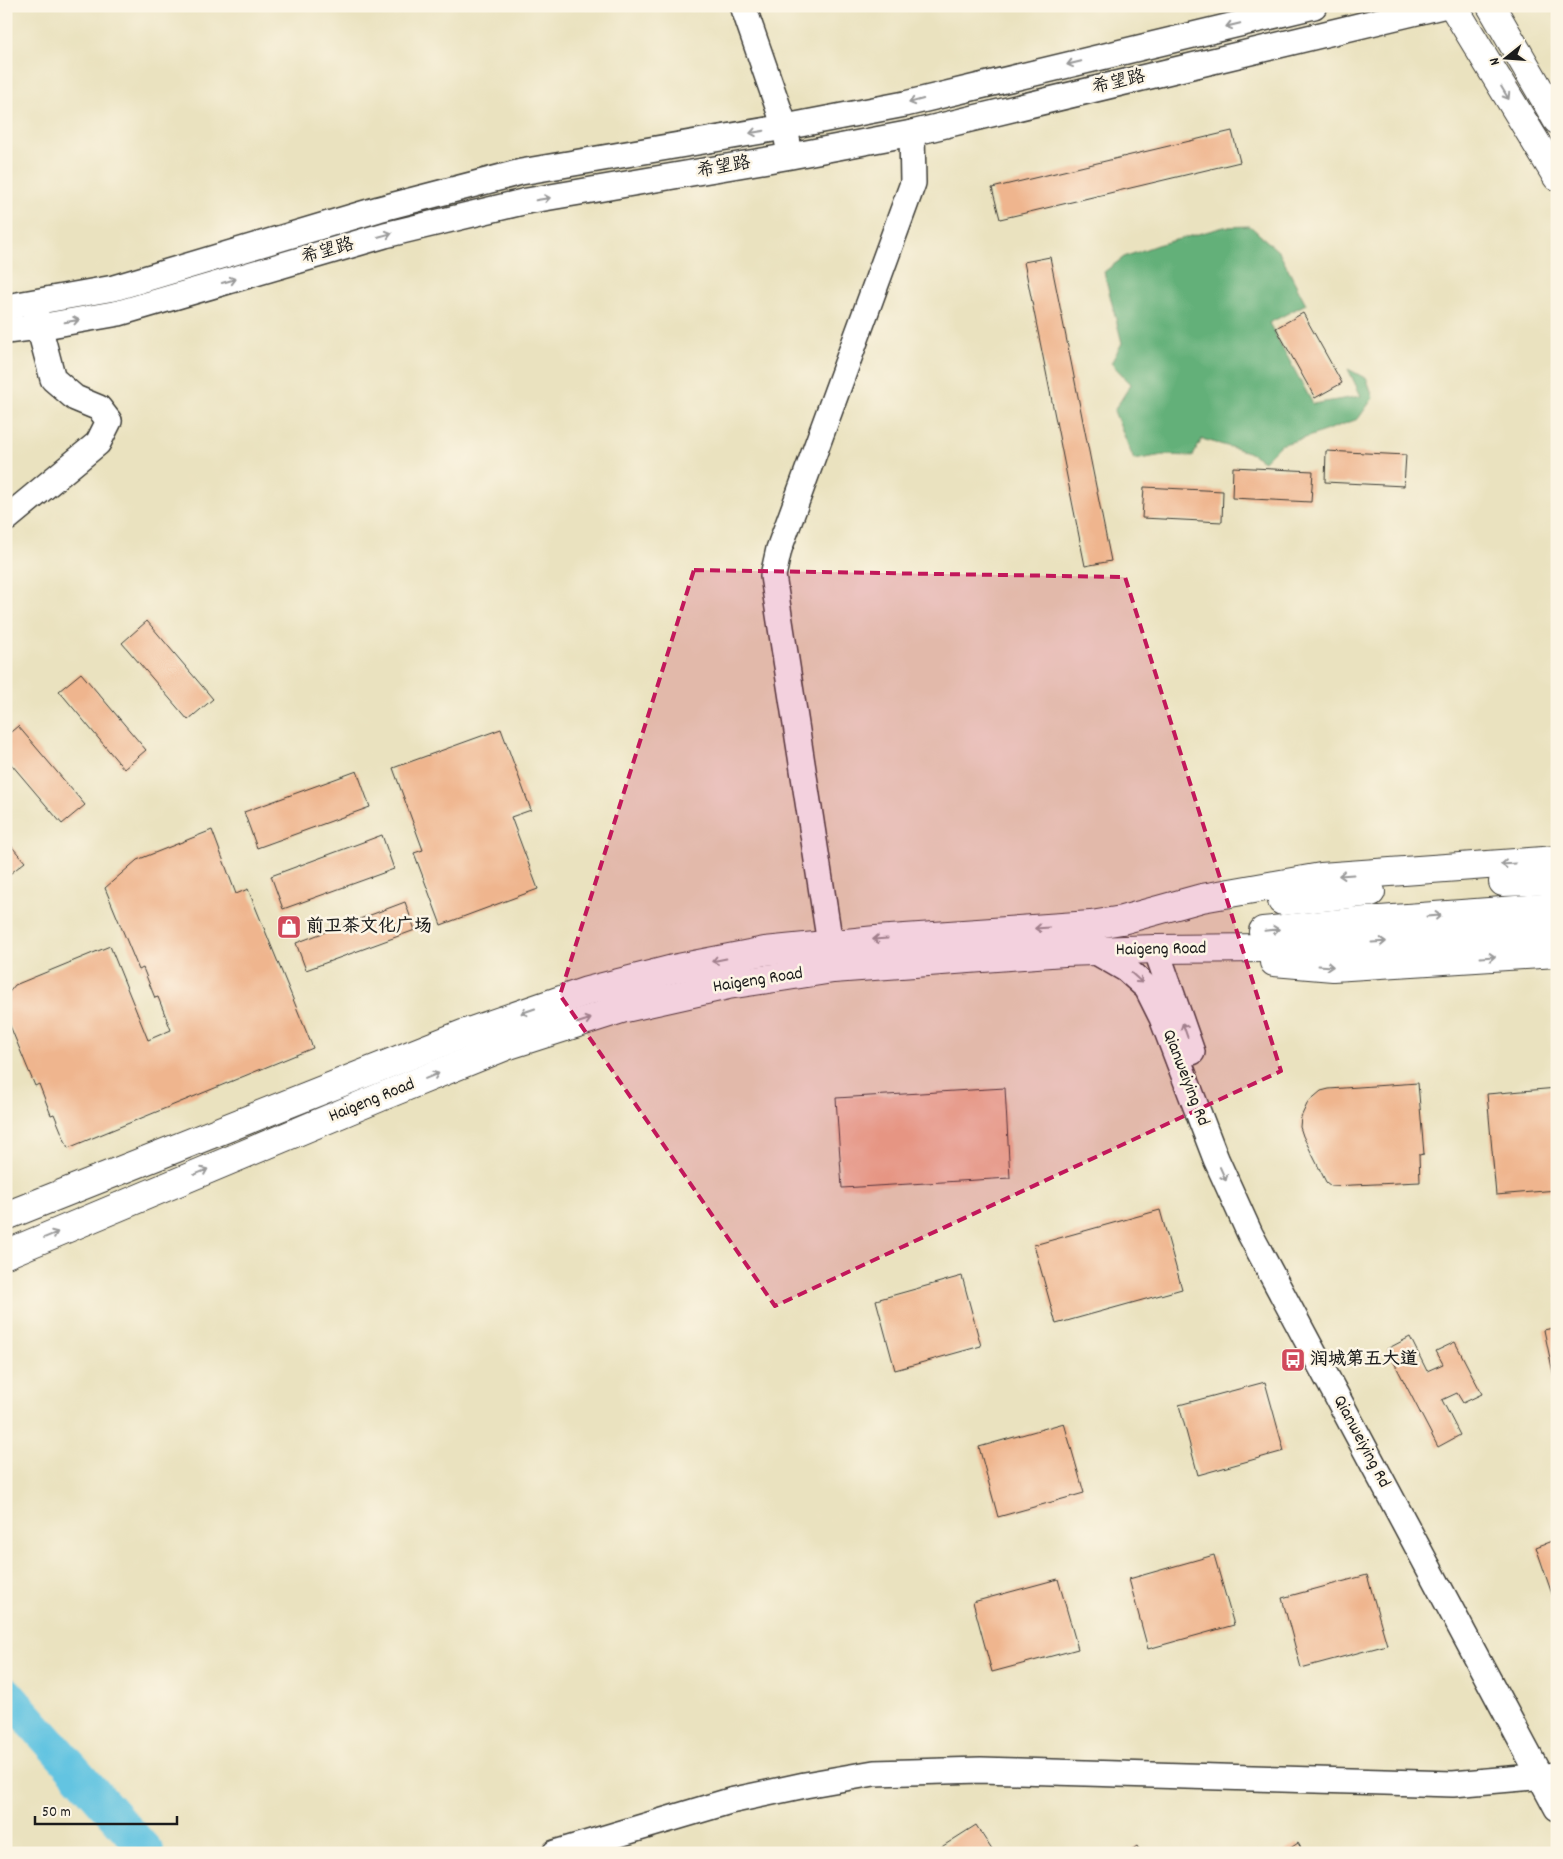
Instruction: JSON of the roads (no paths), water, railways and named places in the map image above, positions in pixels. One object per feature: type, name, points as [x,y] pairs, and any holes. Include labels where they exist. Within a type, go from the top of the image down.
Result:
[{"type":"main road","points":[[1453,6],[1557,177]]},
{"type":"main road","points":[[1491,6],[1557,120]]},
{"type":"main road","points":[[1122,920],[1202,898],[1321,877],[1557,860]]},
{"type":"main road","name":"Haigeng Road","points":[[6,1216],[463,1034],[587,991],[673,969],[765,952],[830,944],[1091,925],[1122,920],[1218,913],[1288,900],[1426,886],[1557,880]]},
{"type":"main road","points":[[1156,949],[1203,936],[1353,922],[1557,907]]},
{"type":"main road","name":"Haigeng Road","points":[[6,1254],[506,1046],[625,1008],[728,985],[834,969],[1064,952],[1267,948],[1432,939],[1557,929]]},
{"type":"main road","points":[[1156,949],[1204,957],[1333,967],[1557,953]]},
{"type":"street","points":[[743,6],[785,128],[791,156]]},
{"type":"street","name":"希望路","points":[[6,306],[114,288],[379,209],[522,172],[785,128],[905,104],[1314,6]]},
{"type":"street","name":"希望路","points":[[6,331],[119,313],[385,235],[527,201],[791,156],[912,133],[1442,6]]},
{"type":"street","points":[[830,944],[773,576],[779,549],[913,183],[912,133]]},
{"type":"street","points":[[6,519],[98,443],[109,421],[99,408],[75,398],[53,379],[33,302]]},
{"type":"street","name":"Qianweiying Rd","points":[[1156,949],[1200,1074],[1229,1147],[1264,1224],[1552,1777],[1557,1808]]},
{"type":"street","name":"Qianweiying Rd","points":[[1096,952],[1127,970],[1147,988],[1162,1018],[1216,1159],[1250,1234],[1552,1777]]},
{"type":"street","points":[[556,1853],[730,1801],[874,1773],[981,1770],[1453,1784],[1552,1777]]},
{"type":"waterway","points":[[6,1693],[148,1853]]},
{"type":"place","name":"前卫茶文化广场","points":[[289,927]]},
{"type":"place","name":"润城第五大道","points":[[1293,1360]]}]
